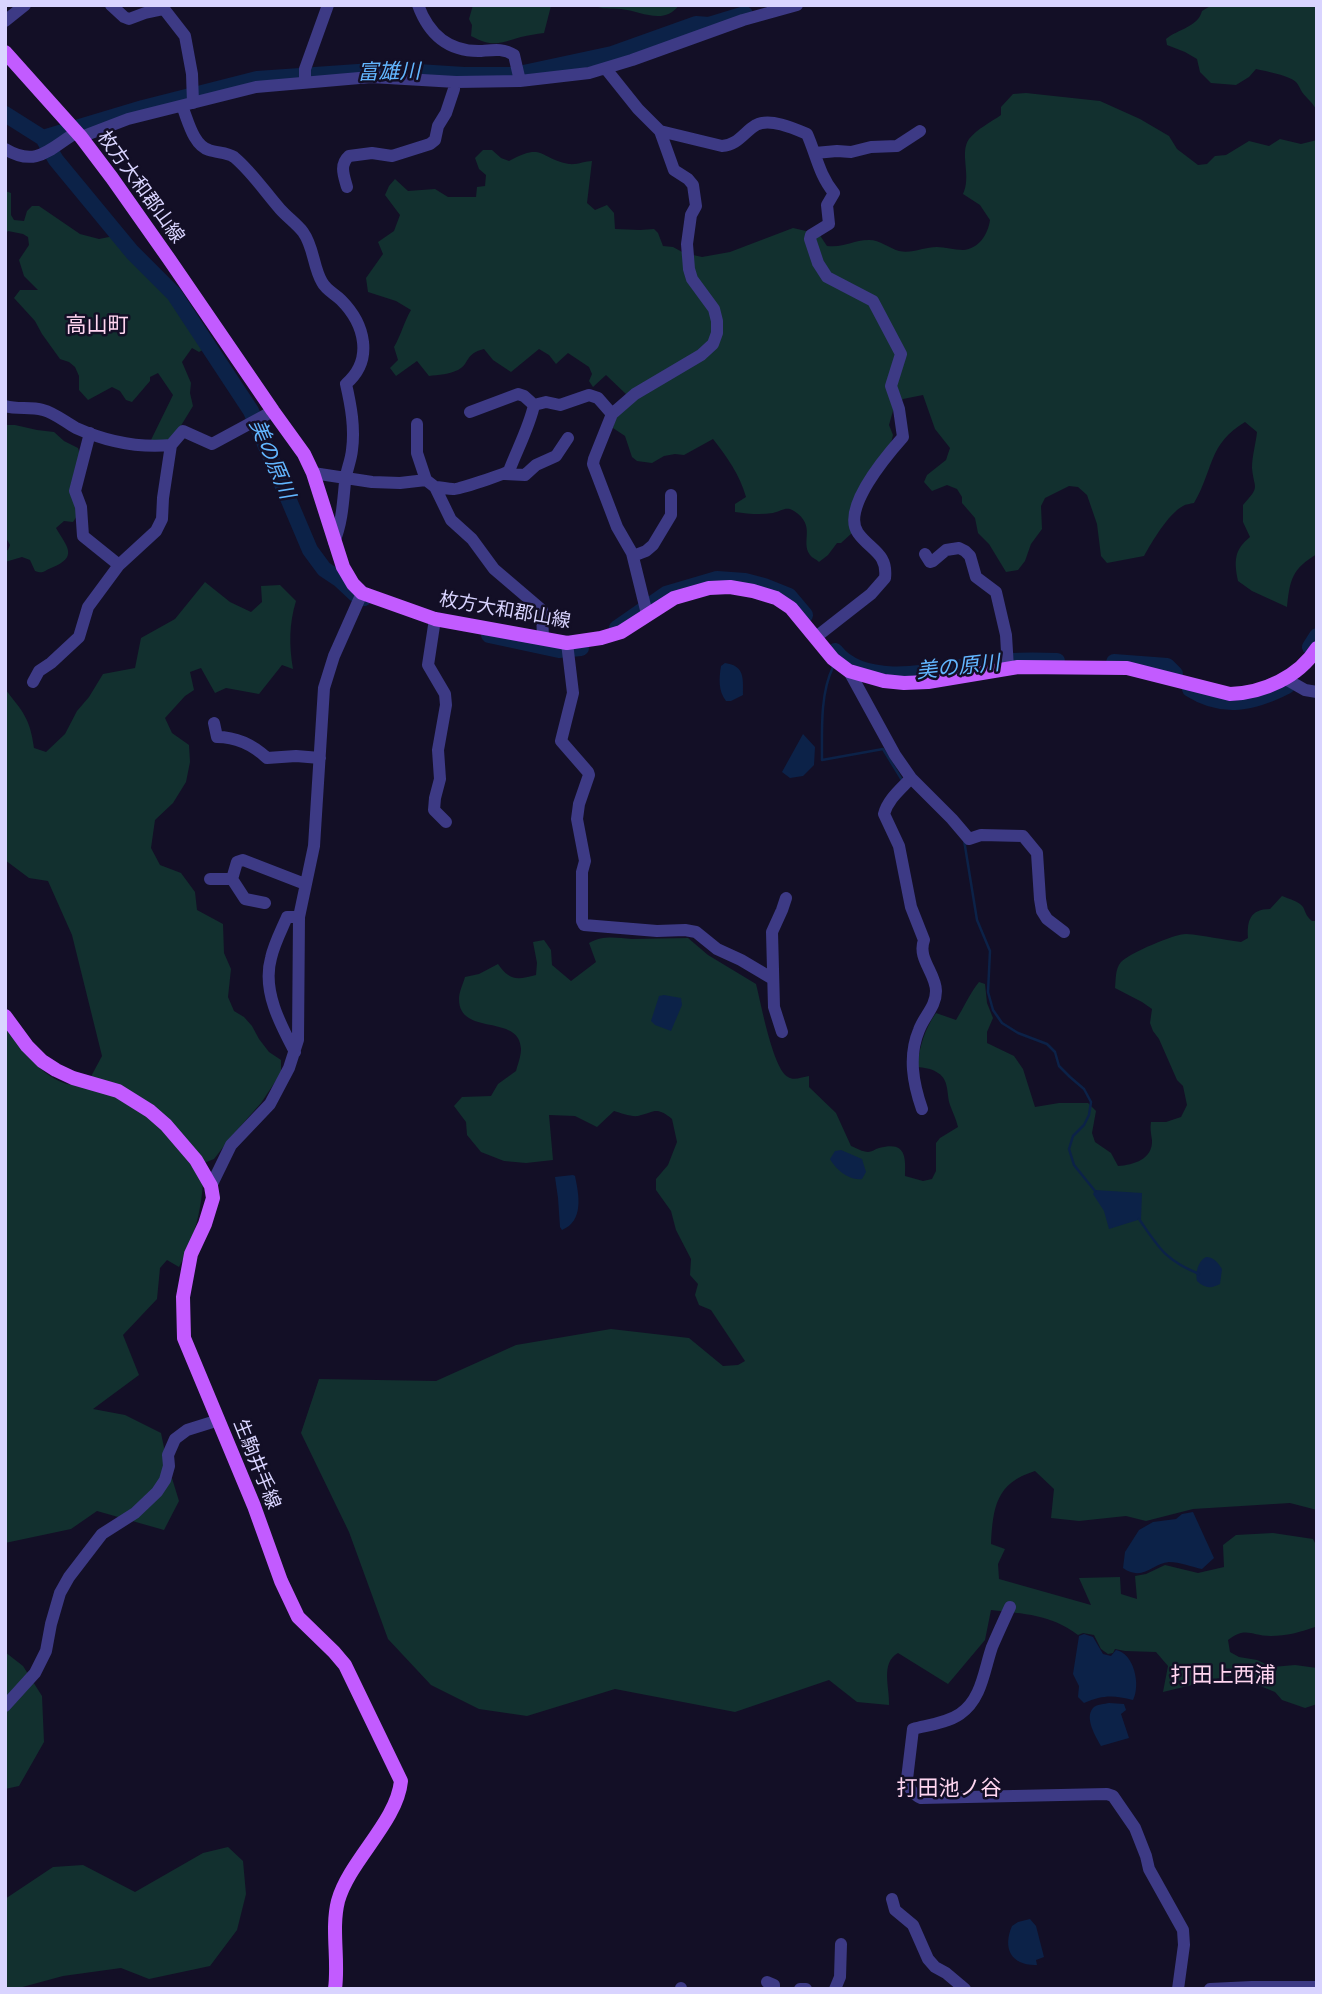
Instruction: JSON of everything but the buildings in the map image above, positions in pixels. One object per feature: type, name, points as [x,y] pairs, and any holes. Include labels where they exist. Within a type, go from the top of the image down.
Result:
[{"type":"main road","name":"枚方大和郡山線","points":[[5,52],[79,135],[169,259],[268,415],[304,454],[347,576],[360,598],[435,619],[567,643],[621,632],[674,598],[709,588],[730,587],[776,598],[792,608],[833,659],[849,671],[884,681],[904,683],[928,682],[1008,668],[1127,668],[1230,694],[1247,694],[1284,678],[1299,668],[1317,648]]},
{"type":"main road","points":[[5,1016],[42,1061],[73,1078],[118,1091],[150,1111],[196,1160],[211,1186]]},
{"type":"main road","name":"生駒井手線","points":[[211,1186],[213,1198],[191,1254],[183,1297],[184,1338],[254,1506],[281,1581],[298,1617],[345,1665],[401,1781],[398,1798],[346,1881],[338,1901],[335,1989]]},
{"type":"street","points":[[5,21],[25,5]]},
{"type":"street","points":[[111,5],[128,19],[163,7],[186,36],[191,74],[187,104],[197,141],[202,148],[232,155],[301,229],[323,285],[341,300],[356,321],[364,347],[360,369],[346,384],[352,413],[352,451],[345,478],[339,531],[334,542]]},
{"type":"street","points":[[305,81],[304,69],[328,5]]},
{"type":"street","points":[[418,5],[424,18],[448,45],[467,51],[508,50],[514,55],[520,81]]},
{"type":"street","points":[[5,149],[20,157],[37,157],[79,135],[128,119],[257,87],[305,81],[393,77],[454,82],[520,81],[589,73],[776,8],[797,5]]},
{"type":"street","points":[[606,69],[638,109],[660,131],[674,170],[694,185],[696,206],[691,215],[687,244],[689,269],[692,279],[714,309],[717,321],[713,344],[701,355],[635,394],[612,414],[593,464],[617,527],[633,556],[647,614]]},
{"type":"street","points":[[347,187],[342,170],[349,156],[372,153],[392,156],[435,141],[454,89],[454,82]]},
{"type":"street","points":[[660,131],[729,146],[757,125],[766,123],[807,134],[815,159],[834,193],[827,205],[830,224],[811,234],[810,239],[818,263],[830,280],[873,301],[901,354],[891,386],[899,409],[903,437],[874,473],[861,498],[853,523],[857,532],[885,563],[885,578],[871,594],[816,637]]},
{"type":"street","points":[[815,153],[897,146],[920,131]]},
{"type":"street","points":[[470,412],[518,394],[534,404],[546,402],[560,405],[589,395],[598,398],[612,414]]},
{"type":"street","points":[[505,474],[509,471],[532,417],[534,404]]},
{"type":"street","points":[[5,406],[43,410],[78,429],[113,441],[152,447],[171,445]]},
{"type":"street","points":[[33,682],[39,671],[79,637],[88,607],[119,565],[156,531],[162,519],[171,445],[183,431],[212,444],[268,415]]},
{"type":"street","points":[[417,424],[417,453],[451,520],[472,539],[494,569],[542,610],[543,639]]},
{"type":"street","points":[[90,433],[75,491],[81,507],[83,536],[119,565]]},
{"type":"street","points":[[313,474],[390,483],[431,484],[459,489],[485,478],[505,474],[525,475],[536,465],[556,456],[568,438]]},
{"type":"street","points":[[633,556],[653,545],[671,515],[671,495]]},
{"type":"street","points":[[925,554],[930,562],[941,552],[953,548],[959,548],[970,556],[976,577],[996,592],[1006,635],[1008,668]]},
{"type":"street","points":[[211,1186],[231,1145],[270,1104],[295,1052],[300,1026],[299,917],[314,846],[324,688],[334,656],[360,598]]},
{"type":"street","points":[[435,619],[428,665],[445,694],[446,705],[438,750],[440,779],[434,810],[446,822]]},
{"type":"street","points":[[567,643],[573,693],[561,741],[589,775],[577,819],[585,862],[582,872],[584,925],[696,932],[717,949],[773,979]]},
{"type":"street","points":[[849,671],[878,726],[911,778],[969,839],[981,835],[1023,836],[1037,853],[1042,911],[1047,919],[1064,932]]},
{"type":"street","points":[[1284,678],[1305,690],[1317,692]]},
{"type":"street","points":[[214,723],[217,737],[230,737],[241,741],[258,749],[267,758],[296,755],[320,758]]},
{"type":"street","points":[[911,778],[891,800],[884,814],[899,846],[911,907],[924,940],[923,957],[935,981],[935,1001],[919,1029],[912,1065],[914,1085],[922,1109]]},
{"type":"street","points":[[265,903],[245,899],[232,879],[237,862],[243,860],[305,884]]},
{"type":"street","points":[[210,879],[232,879]]},
{"type":"street","points":[[782,1032],[774,1007],[772,932],[786,898]]},
{"type":"street","points":[[295,1052],[271,999],[270,961],[276,940],[287,918],[299,917]]},
{"type":"street","points":[[5,1706],[35,1673],[46,1651],[60,1593],[69,1577],[102,1534],[135,1513],[157,1492],[165,1480],[169,1466],[168,1455],[175,1439],[187,1430],[219,1420]]},
{"type":"street","points":[[1010,1607],[978,1692],[970,1704],[954,1718],[913,1729],[908,1786],[920,1798],[1113,1796],[1135,1828],[1149,1869],[1183,1930],[1184,1945],[1178,1989]]},
{"type":"street","points":[[892,1899],[895,1910],[913,1925],[928,1959],[965,1989]]},
{"type":"street","points":[[835,1989],[840,1977],[841,1944]]},
{"type":"street","points":[[1213,1988],[1317,1987]]},
{"type":"street","points":[[800,1989],[806,1989]]},
{"type":"green space","points":[[473,5],[554,5],[551,6],[544,33],[496,43],[471,36],[472,25],[469,19]]},
{"type":"green space","points":[[593,5],[679,5],[666,15],[652,16]]},
{"type":"green space","points":[[1212,5],[1317,5],[1317,111],[1297,83],[1289,78],[1256,69],[1236,85],[1211,83],[1200,72],[1197,59],[1167,45],[1166,39],[1192,24],[1202,11]]},
{"type":"green space","points":[[1013,94],[1100,101],[1169,136],[1177,149],[1198,165],[1207,164],[1215,156],[1226,155],[1249,141],[1269,146],[1280,139],[1301,144],[1317,140],[1317,554],[1297,570],[1289,589],[1287,607],[1252,591],[1238,581],[1238,551],[1250,537],[1243,522],[1243,505],[1255,487],[1252,468],[1257,432],[1245,422],[1233,430],[1218,448],[1194,503],[1184,505],[1172,515],[1144,556],[1107,563],[1101,556],[1097,524],[1087,495],[1078,487],[1069,486],[1045,498],[1041,506],[1042,529],[1018,570],[1006,572],[989,544],[978,533],[975,518],[962,503],[957,489],[947,485],[932,491],[924,482],[927,475],[946,460],[950,448],[935,429],[923,395],[903,399],[893,411],[889,425],[893,435],[890,447],[878,459],[852,533],[841,543],[837,543],[819,562],[807,550],[805,522],[794,511],[786,509],[759,514],[735,512],[735,504],[746,497],[737,474],[713,439],[684,455],[664,456],[652,463],[637,461],[632,457],[625,436],[613,428],[615,417],[627,395],[606,375],[593,387],[589,381],[592,374],[589,367],[568,353],[556,364],[549,355],[539,349],[511,372],[493,360],[484,349],[470,356],[462,368],[448,373],[429,376],[417,361],[396,376],[390,368],[398,360],[394,347],[411,310],[396,301],[368,292],[366,278],[383,254],[378,242],[394,231],[400,215],[385,195],[395,179],[408,191],[435,189],[448,197],[476,197],[477,187],[485,186],[486,175],[479,169],[475,158],[483,150],[492,150],[509,161],[535,152],[569,164],[592,161],[587,203],[595,210],[607,205],[614,213],[615,229],[654,229],[663,246],[673,247],[684,253],[702,257],[730,252],[793,228],[819,234],[827,246],[869,240],[904,252],[937,247],[963,250],[974,247],[982,240],[990,220],[980,205],[963,194],[966,180],[966,145],[976,132],[1001,115],[1001,107]]},
{"type":"green space","points":[[5,191],[11,193],[11,215],[14,220],[24,221],[32,206],[39,206],[80,234],[99,239],[114,236],[178,303],[206,348],[199,352],[192,348],[182,362],[191,383],[193,406],[169,441],[150,442],[173,395],[158,373],[150,377],[150,381],[132,402],[112,387],[88,400],[79,390],[79,376],[75,367],[60,359],[35,321],[14,298],[20,290],[38,290],[24,276],[19,260],[29,245],[28,237],[8,231],[5,234]]},
{"type":"green space","points":[[5,425],[54,432],[78,448],[81,458],[77,516],[73,522],[64,521],[56,528],[67,546],[68,556],[60,564],[43,572],[35,571],[30,560],[22,557],[5,562],[5,551],[10,545],[5,536]]},
{"type":"green space","points":[[205,582],[230,602],[251,612],[262,602],[261,586],[280,585],[296,601],[290,635],[293,669],[282,665],[259,694],[226,688],[215,693],[201,668],[190,672],[194,690],[165,718],[172,733],[189,745],[190,762],[186,782],[173,803],[155,820],[151,848],[160,865],[181,873],[195,892],[197,910],[223,924],[224,953],[231,969],[228,997],[234,1011],[252,1026],[269,1052],[281,1060],[281,1073],[261,1103],[214,1159],[204,1163],[198,1216],[191,1241],[179,1267],[167,1260],[160,1268],[157,1299],[123,1335],[139,1375],[93,1409],[125,1415],[161,1433],[179,1501],[164,1530],[97,1511],[71,1529],[5,1543],[5,1023],[37,1066],[66,1084],[87,1084],[102,1056],[72,935],[48,881],[29,878],[5,860],[5,689],[25,716],[34,748],[46,752],[65,734],[77,711],[103,674],[135,668],[141,638],[175,619]]},
{"type":"green space","points":[[1282,896],[1299,903],[1312,921],[1317,921],[1317,1510],[1290,1503],[1193,1509],[1146,1521],[1126,1516],[1079,1521],[1051,1518],[1054,1489],[1035,1471],[1012,1482],[999,1498],[993,1519],[991,1544],[1005,1549],[998,1564],[999,1579],[1091,1605],[1079,1578],[1120,1577],[1121,1594],[1137,1599],[1135,1576],[1165,1565],[1198,1573],[1224,1567],[1223,1545],[1236,1535],[1273,1533],[1313,1539],[1317,1547],[1315,1627],[1277,1636],[1240,1633],[1228,1640],[1230,1652],[1239,1657],[1257,1660],[1272,1667],[1295,1665],[1317,1668],[1317,1704],[1305,1708],[1282,1700],[1275,1692],[1233,1675],[1163,1692],[1168,1666],[1156,1652],[1115,1649],[1108,1654],[1101,1649],[1094,1635],[1078,1635],[1068,1628],[1037,1616],[991,1610],[985,1640],[948,1684],[898,1653],[892,1657],[887,1676],[889,1705],[857,1702],[829,1680],[735,1712],[615,1689],[527,1716],[479,1709],[431,1685],[388,1639],[349,1532],[301,1433],[319,1379],[436,1381],[516,1345],[611,1329],[689,1338],[723,1366],[738,1365],[745,1361],[711,1310],[699,1305],[695,1295],[698,1284],[690,1275],[691,1259],[676,1230],[671,1211],[656,1190],[656,1179],[668,1165],[677,1142],[672,1119],[659,1111],[635,1116],[614,1111],[597,1127],[575,1116],[549,1115],[553,1160],[526,1163],[504,1161],[481,1152],[467,1135],[466,1122],[454,1106],[462,1097],[491,1096],[498,1084],[516,1071],[521,1049],[518,1038],[511,1031],[478,1022],[462,1011],[459,996],[465,977],[479,974],[498,964],[506,974],[514,978],[536,975],[533,942],[544,940],[551,950],[552,965],[571,981],[596,962],[589,943],[594,940],[688,938],[708,955],[756,984],[777,1062],[788,1077],[793,1079],[809,1076],[809,1087],[836,1113],[851,1146],[868,1152],[888,1146],[899,1148],[904,1156],[905,1176],[923,1181],[932,1179],[936,1171],[936,1143],[958,1127],[943,1078],[932,1070],[917,1067],[921,1045],[936,1013],[956,1020],[979,982],[985,984],[987,1003],[993,1018],[987,1032],[987,1043],[1014,1056],[1023,1069],[1035,1107],[1059,1103],[1088,1103],[1096,1111],[1092,1133],[1095,1142],[1111,1153],[1118,1166],[1141,1160],[1149,1152],[1152,1140],[1151,1122],[1166,1122],[1181,1117],[1187,1105],[1183,1086],[1177,1080],[1150,1023],[1152,1009],[1115,988],[1119,965],[1142,949],[1180,935],[1241,942],[1248,938],[1251,917],[1258,911],[1270,909]]},
{"type":"green space","points":[[5,1652],[23,1666],[42,1696],[44,1742],[19,1786],[5,1789]]},
{"type":"green space","points":[[228,1847],[243,1861],[246,1894],[237,1930],[210,1966],[149,1979],[121,1968],[63,1976],[15,1989],[5,1989],[5,1899],[53,1867],[83,1865],[135,1892],[203,1853]]},
{"type":"water","points":[[725,663],[736,667],[743,678],[743,695],[731,701],[726,701],[720,689],[721,666]]},
{"type":"water","points":[[803,734],[815,747],[814,765],[803,776],[790,778],[782,772]]},
{"type":"water","points":[[659,996],[681,998],[682,1005],[671,1031],[651,1021]]},
{"type":"water","points":[[841,1150],[862,1159],[866,1172],[862,1179],[840,1171],[830,1159],[835,1151]]},
{"type":"water","points":[[573,1175],[578,1191],[577,1214],[569,1226],[562,1230],[555,1177]]},
{"type":"water","points":[[1095,1190],[1142,1193],[1141,1219],[1109,1229],[1104,1211],[1093,1194]]},
{"type":"water","points":[[1206,1257],[1214,1259],[1222,1269],[1220,1284],[1214,1287],[1197,1281],[1198,1268]]},
{"type":"water","points":[[1193,1512],[1214,1558],[1202,1569],[1169,1562],[1142,1573],[1123,1568],[1125,1552],[1139,1530],[1153,1522],[1176,1519],[1182,1514]]},
{"type":"water","points":[[1084,1634],[1093,1637],[1103,1654],[1111,1656],[1116,1650],[1127,1657],[1136,1678],[1133,1700],[1108,1697],[1084,1703],[1078,1697],[1079,1686],[1073,1674],[1079,1636]]},
{"type":"water","points":[[1109,1703],[1124,1704],[1126,1710],[1121,1714],[1129,1738],[1101,1746],[1090,1717],[1093,1708]]},
{"type":"water","points":[[1030,1919],[1036,1926],[1044,1957],[1036,1960],[1037,1965],[1021,1963],[1009,1949],[1012,1926]]},
{"type":"waterway","name":"富雄川","points":[[43,138],[143,108],[257,79],[387,70],[514,75],[612,54],[696,24],[709,25],[745,14]]},
{"type":"waterway","name":"美の原川","points":[[5,114],[43,138],[56,160],[132,252],[174,294],[251,411],[310,550],[324,569],[364,598]]},
{"type":"waterway","name":"美の原川","points":[[617,628],[666,594],[717,579],[745,581],[789,596],[805,615]]},
{"type":"waterway","name":"美の原川","points":[[489,635],[559,650],[581,648]]},
{"type":"waterway","name":"美の原川","points":[[1310,647],[1317,636]]},
{"type":"waterway","name":"美の原川","points":[[835,651],[849,663],[866,671],[885,674],[928,672],[1004,661],[1057,661]]},
{"type":"waterway","name":"美の原川","points":[[1114,662],[1167,666],[1175,674]]},
{"type":"waterway","points":[[833,667],[824,700],[822,760],[883,749],[902,780]]},
{"type":"waterway","name":"美の原川","points":[[1190,689],[1214,700],[1238,702],[1263,697],[1287,686]]},
{"type":"waterway","points":[[964,840],[977,920],[990,951],[988,992],[993,1010],[1002,1023],[1018,1033],[1047,1044],[1055,1052],[1059,1066],[1084,1089],[1091,1102],[1089,1115],[1073,1136],[1069,1149],[1074,1165],[1095,1191]]},
{"type":"waterway","points":[[1139,1219],[1170,1258],[1199,1274]]},
{"type":"district","name":"高山町","points":[[97,325]]},
{"type":"district","name":"打田上西浦","points":[[1223,1675]]},
{"type":"district","name":"打田池ノ谷","points":[[949,1788]]}]
